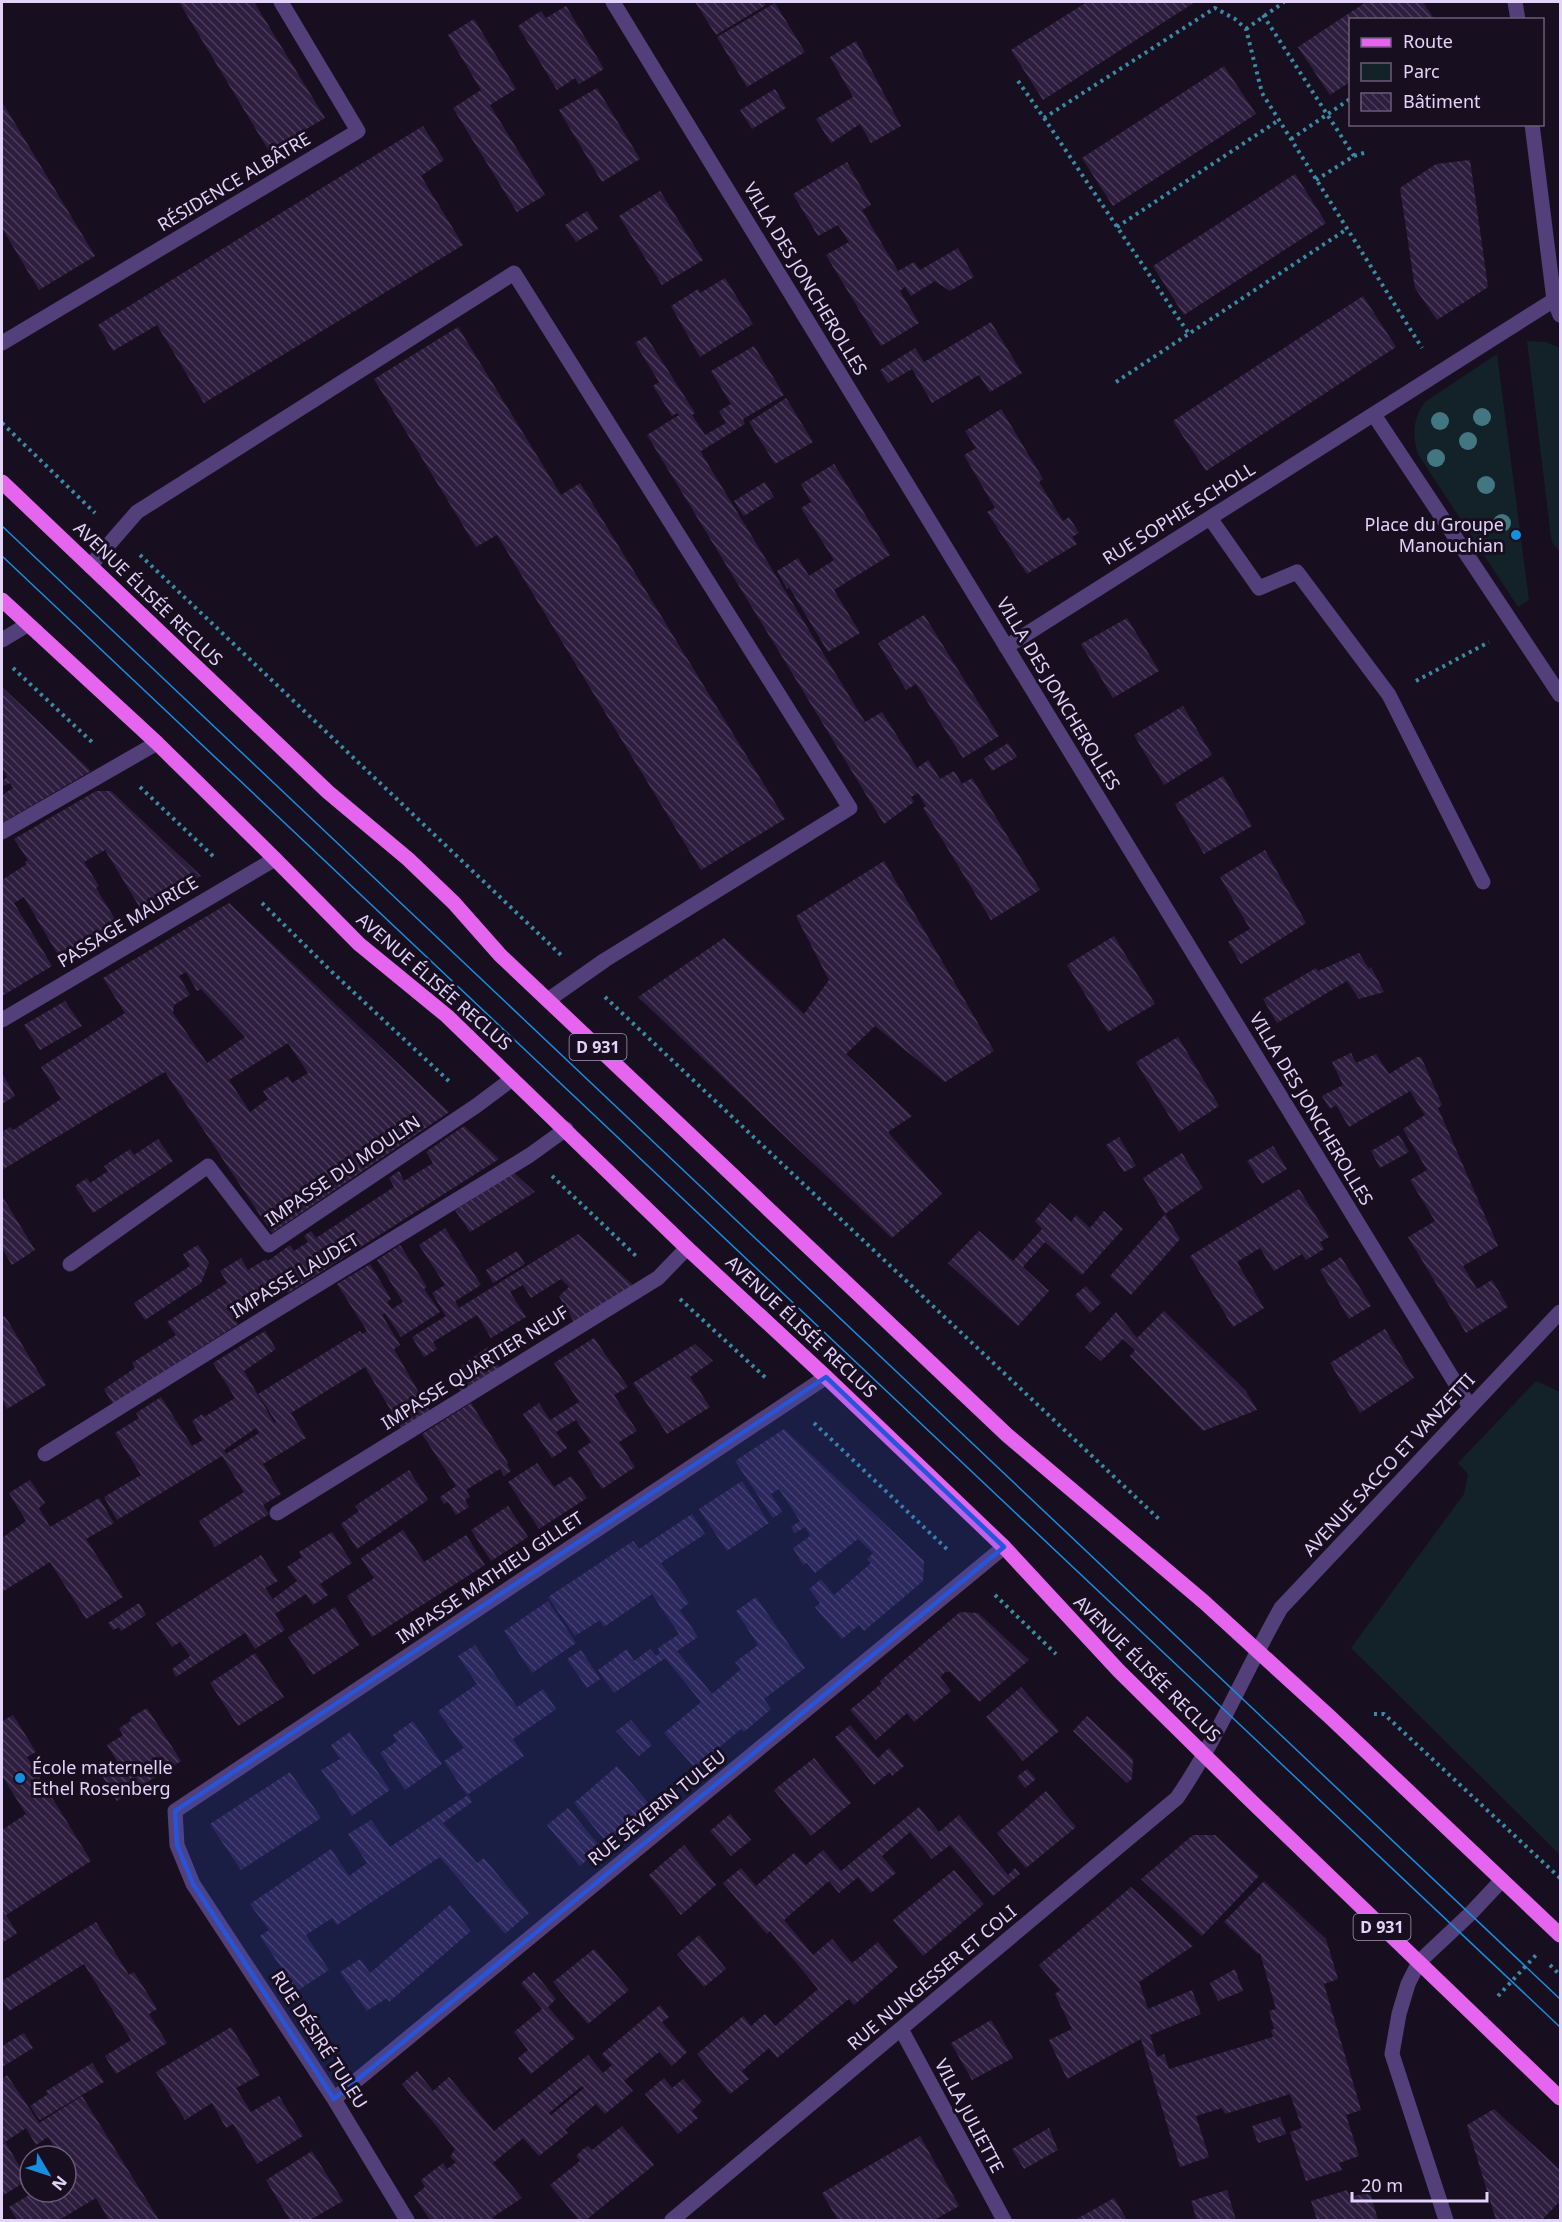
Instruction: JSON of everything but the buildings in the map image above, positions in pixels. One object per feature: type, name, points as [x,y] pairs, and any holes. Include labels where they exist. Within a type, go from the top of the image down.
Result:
[{"type":"main road","name":"AVENUE ÉLISÉE RECLUS","points":[[2,482],[328,792],[408,859],[454,903],[500,955],[1007,1435],[1204,1602],[1256,1652],[1330,1717],[1559,1933]]},
{"type":"main road","name":"AVENUE ÉLISÉE RECLUS","points":[[2,600],[157,743],[359,944],[447,1016],[687,1248],[1004,1547],[1095,1647],[1560,2098]]},
{"type":"street","name":"RÉSIDENCE ALBÂTRE","points":[[2,343],[358,131],[281,2]]},
{"type":"street","name":"VILLA DES JONCHEROLLES","points":[[613,2],[1470,1407]]},
{"type":"street","points":[[1515,2],[1518,18]]},
{"type":"street","points":[[1532,126],[1554,300],[1560,315]]},
{"type":"street","points":[[90,566],[137,512],[514,273],[850,808],[582,975],[548,1000]]},
{"type":"street","points":[[1554,300],[1374,415],[1560,695]]},
{"type":"street","name":"RUE SOPHIE SCHOLL","points":[[1006,647],[1374,415]]},
{"type":"street","points":[[1210,518],[1259,588],[1298,572],[1389,695],[1483,882]]},
{"type":"street","points":[[2,640],[27,625]]},
{"type":"street","points":[[2,832],[157,743]]},
{"type":"street","name":"PASSAGE MAURICE","points":[[2,1020],[275,859]]},
{"type":"street","name":"IMPASSE DU MOULIN","points":[[70,1263],[208,1166],[268,1245],[476,1106],[512,1078]]},
{"type":"street","name":"IMPASSE LAUDET","points":[[45,1454],[262,1318],[530,1155],[566,1130]]},
{"type":"street","name":"IMPASSE QUARTIER NEUF","points":[[278,1513],[658,1278],[687,1248]]},
{"type":"street","name":"AVENUE SACCO ET VANZETTI","points":[[1205,1755],[1256,1652],[1281,1608],[1560,1312]]},
{"type":"street","name":"IMPASSE MATHIEU GILLET","points":[[175,1812],[826,1377]]},
{"type":"street","name":"RUE SÉVERIN TULEU","points":[[334,2098],[1004,1547]]},
{"type":"street","name":"RUE NUNGESSER ET COLI","points":[[672,2220],[1177,1798],[1205,1755]]},
{"type":"street","name":"RUE DÉSIRÉ TULEU","points":[[175,1812],[177,1845],[194,1884],[334,2098],[407,2220]]},
{"type":"street","points":[[1446,2220],[1392,2054],[1399,2014],[1408,1984],[1419,1962],[1502,1880]]},
{"type":"street","name":"VILLA JULIETTE","points":[[901,2029],[1004,2220]]},
{"type":"path","points":[[1246,29],[1284,2]]},
{"type":"path","points":[[1044,118],[1215,8],[1235,19],[1246,29],[1262,93],[1438,374]]},
{"type":"path","points":[[1263,15],[1354,156]]},
{"type":"path","points":[[1018,81],[1189,334]]},
{"type":"path","points":[[1291,139],[1349,100]]},
{"type":"path","points":[[1117,227],[1279,120]]},
{"type":"path","points":[[1316,180],[1354,156],[1367,152]]},
{"type":"path","points":[[1116,382],[1347,229]]},
{"type":"path","points":[[2,423],[1168,1528]]},
{"type":"path","points":[[1389,695],[1515,628]]},
{"type":"path","points":[[1330,1717],[1384,1714],[1560,1878]]},
{"type":"path","points":[[1478,2019],[1559,1933]]},
{"type":"highlighted area","points":[[826,1377],[1004,1547],[334,2099],[193,1884],[177,1845],[175,1811]]},
{"type":"green space","points":[[1527,341],[1546,342],[1560,348],[1560,552],[1553,544],[1551,537]]},
{"type":"green space","points":[[1497,354],[1529,600],[1518,607],[1418,454],[1415,440],[1416,420],[1425,402]]},
{"type":"green space","points":[[1536,1381],[1560,1392],[1560,1855],[1351,1648],[1464,1494],[1468,1474],[1458,1463]]},
{"type":"tram line","points":[[2,526],[1560,1999]]},
{"type":"tram line","points":[[2,556],[1560,2027]]},
{"type":"place","name":"Place du Groupe Manouchian","points":[[1516,535]]},
{"type":"place","name":"École maternelle Ethel Rosenberg","points":[[20,1778]]}]
